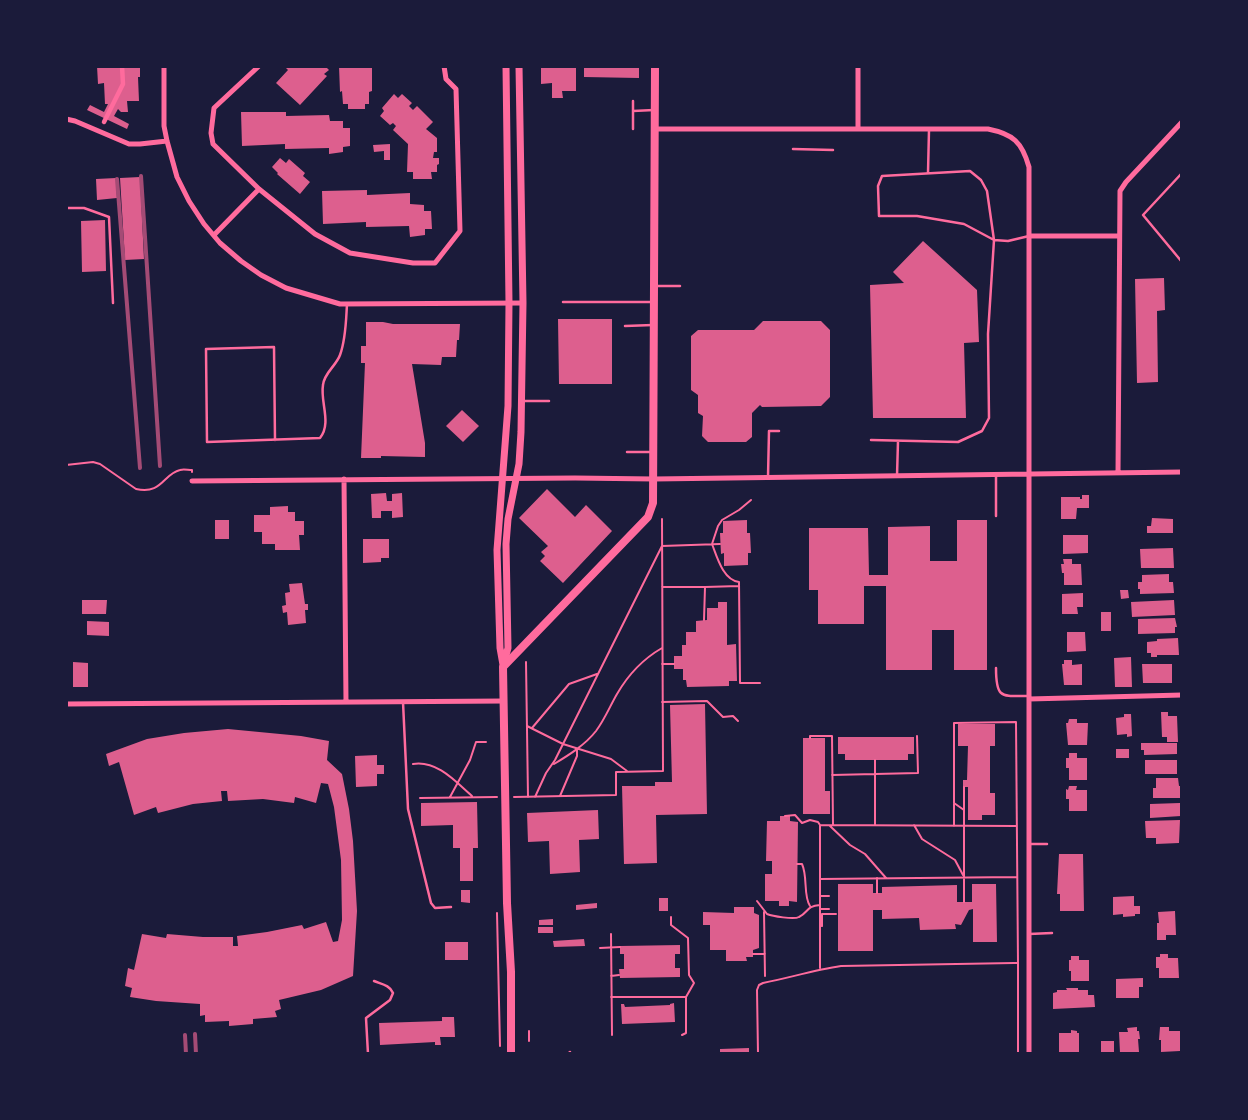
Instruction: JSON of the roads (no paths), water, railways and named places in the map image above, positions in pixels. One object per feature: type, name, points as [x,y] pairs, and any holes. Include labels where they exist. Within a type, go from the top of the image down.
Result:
[{"type":"main road","points":[[511,1054],[511,972],[507,903],[503,667],[648,517],[653,503],[655,66]]},
{"type":"street","points":[[104,122],[123,84],[122,66]]},
{"type":"street","points":[[164,66],[164,126],[177,177],[189,201],[204,224],[220,243],[261,275],[286,288],[340,304],[523,303]]},
{"type":"street","points":[[259,66],[214,108],[211,133],[213,144],[259,189],[315,234],[350,253],[414,263],[434,263],[460,230],[456,89],[446,79],[444,66]]},
{"type":"street","points":[[503,667],[500,648],[497,550],[508,406],[509,303],[506,66]]},
{"type":"street","points":[[503,667],[508,648],[506,544],[508,519],[520,464],[523,303],[519,66]]},
{"type":"street","points":[[858,66],[858,129]]},
{"type":"street","points":[[66,119],[129,144],[167,141]]},
{"type":"street","points":[[1118,473],[1120,191],[1126,182],[1182,122]]},
{"type":"street","points":[[655,130],[988,129],[1004,132],[1016,141],[1025,153],[1028,167],[1029,1054]]},
{"type":"street","points":[[214,235],[259,189]]},
{"type":"street","points":[[1028,236],[1119,236]]},
{"type":"street","points":[[192,480],[654,479],[1182,472]]},
{"type":"street","points":[[344,479],[346,702]]},
{"type":"street","points":[[1029,698],[1182,696]]},
{"type":"street","points":[[66,704],[504,702]]},
{"type":"lane","points":[[633,101],[633,129]]},
{"type":"lane","points":[[633,111],[655,110]]},
{"type":"lane","points":[[928,173],[929,129]]},
{"type":"lane","points":[[793,150],[833,150]]},
{"type":"lane","points":[[870,440],[958,442],[982,431],[989,418],[988,334],[994,240],[987,191],[981,180],[970,171],[882,176],[878,186],[879,216],[917,216],[964,224],[994,240],[1008,241],[1028,236]]},
{"type":"lane","points":[[1182,173],[1143,215],[1182,262]]},
{"type":"lane","points":[[66,208],[84,208],[109,217],[113,304]]},
{"type":"lane","points":[[655,286],[680,286]]},
{"type":"lane","points":[[563,302],[655,302]]},
{"type":"lane","points":[[275,440],[274,347],[206,349],[208,442],[275,440],[320,438],[324,433],[325,417],[323,385],[326,376],[340,356],[347,304]]},
{"type":"lane","points":[[625,326],[655,325]]},
{"type":"lane","points":[[521,402],[549,401]]},
{"type":"lane","points":[[768,478],[768,431],[779,431]]},
{"type":"lane","points":[[897,476],[898,441]]},
{"type":"lane","points":[[627,452],[654,452]]},
{"type":"lane","points":[[996,474],[996,516]]},
{"type":"lane","points":[[996,668],[996,685],[1000,692],[1008,696],[1029,698]]},
{"type":"lane","points":[[402,702],[408,809],[429,896],[435,908],[451,907]]},
{"type":"lane","points":[[1029,844],[1047,844]]},
{"type":"lane","points":[[1029,934],[1052,933]]},
{"type":"lane","points":[[368,1054],[366,1018],[390,1000],[393,993],[392,989],[386,985],[374,981]]},
{"type":"railway","points":[[141,176],[160,466]]},
{"type":"railway","points":[[117,179],[140,468]]},
{"type":"railway","points":[[195,1034],[196,1054]]},
{"type":"railway","points":[[185,1035],[186,1054]]}]
